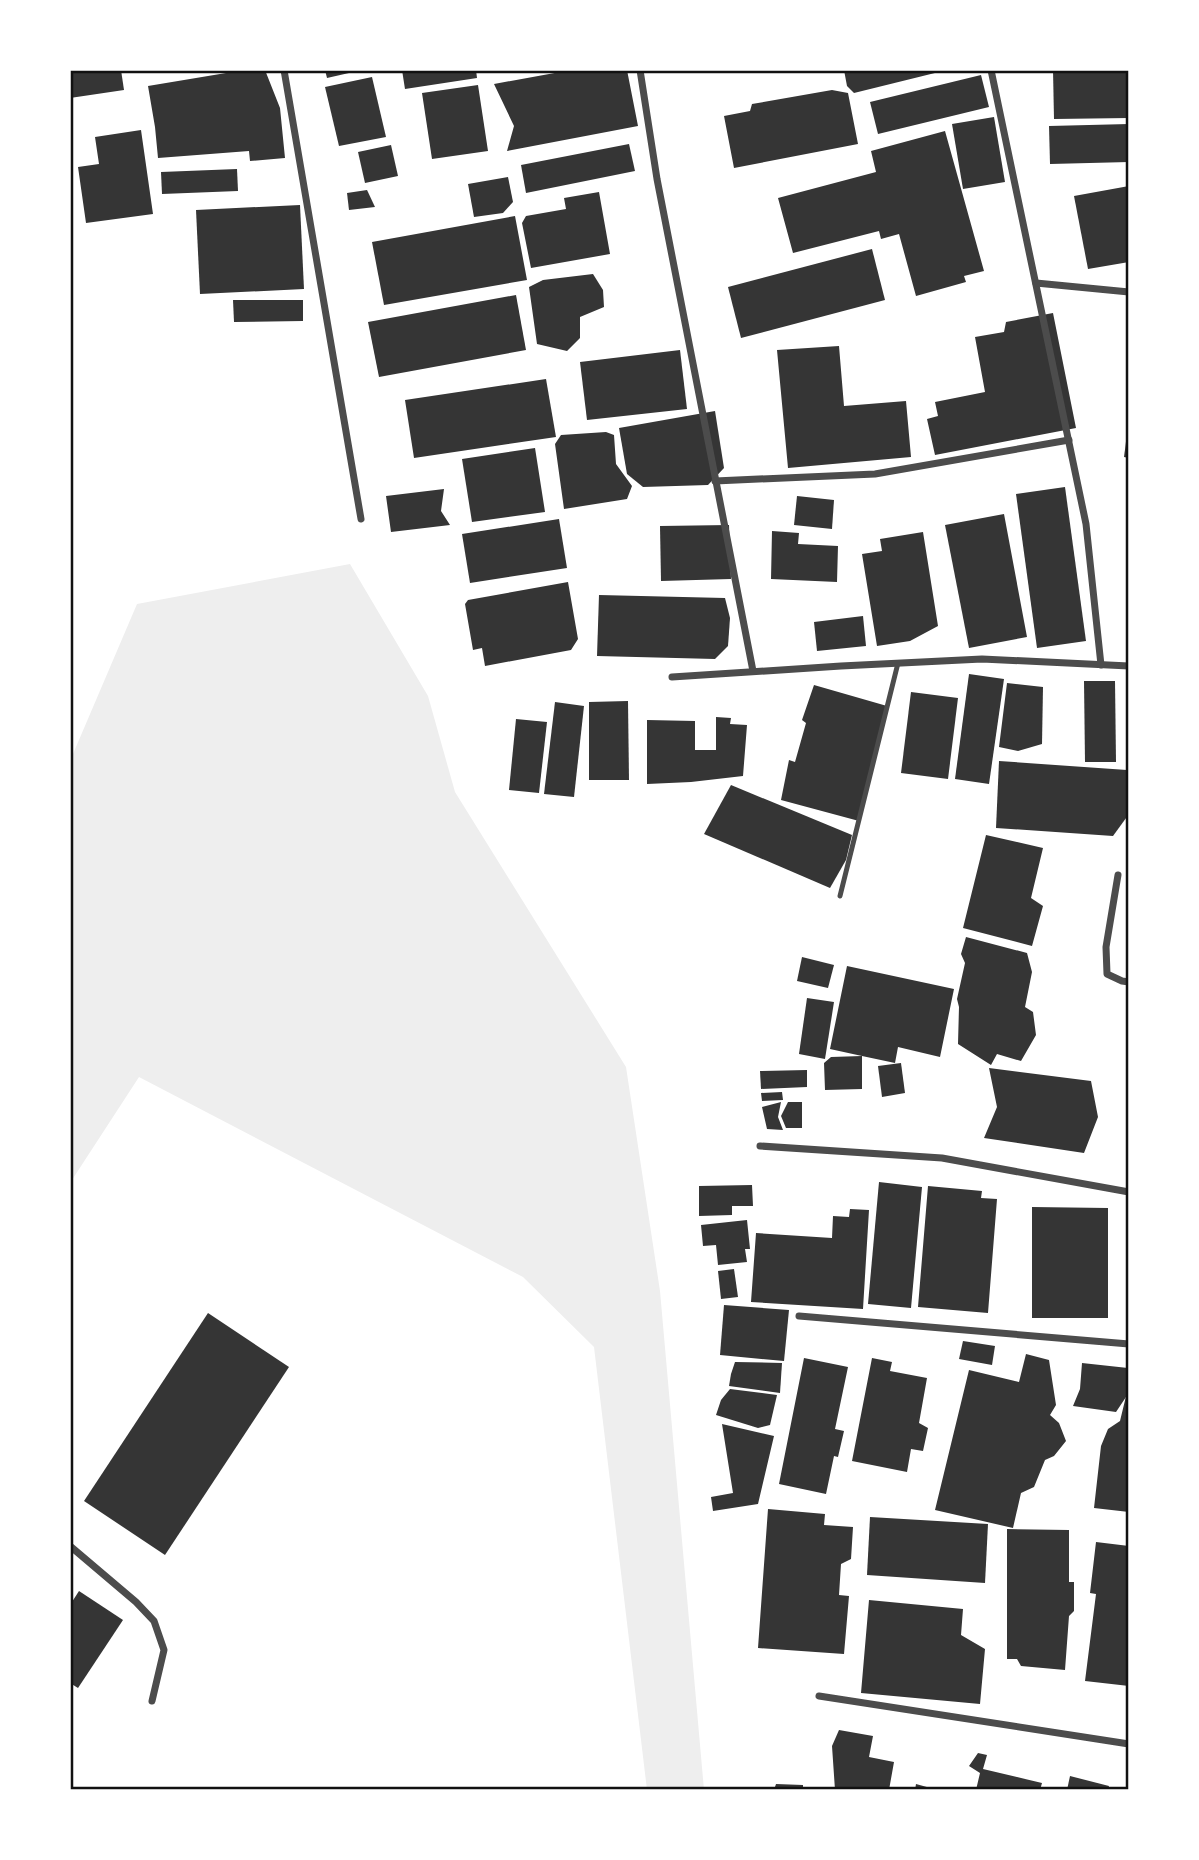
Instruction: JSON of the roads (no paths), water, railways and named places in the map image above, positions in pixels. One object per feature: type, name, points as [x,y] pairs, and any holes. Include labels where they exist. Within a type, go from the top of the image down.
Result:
[{"type":"street","points":[[284,70],[361,519]]},
{"type":"street","points":[[640,70],[657,179],[753,671]]},
{"type":"street","points":[[991,70],[1086,524],[1101,665]]},
{"type":"street","points":[[1036,284],[1129,292]]},
{"type":"street","points":[[715,481],[875,474],[1069,440]]},
{"type":"street","points":[[672,677],[982,659],[1129,666]]},
{"type":"street","points":[[1118,875],[1106,947],[1107,974],[1129,982]]},
{"type":"street","points":[[760,1146],[942,1158],[1129,1192]]},
{"type":"street","points":[[799,1316],[1129,1344]]},
{"type":"street","points":[[70,1546],[136,1602],[154,1621],[164,1650],[152,1701]]},
{"type":"street","points":[[819,1696],[1129,1744]]},
{"type":"lane","points":[[840,896],[898,663]]}]
